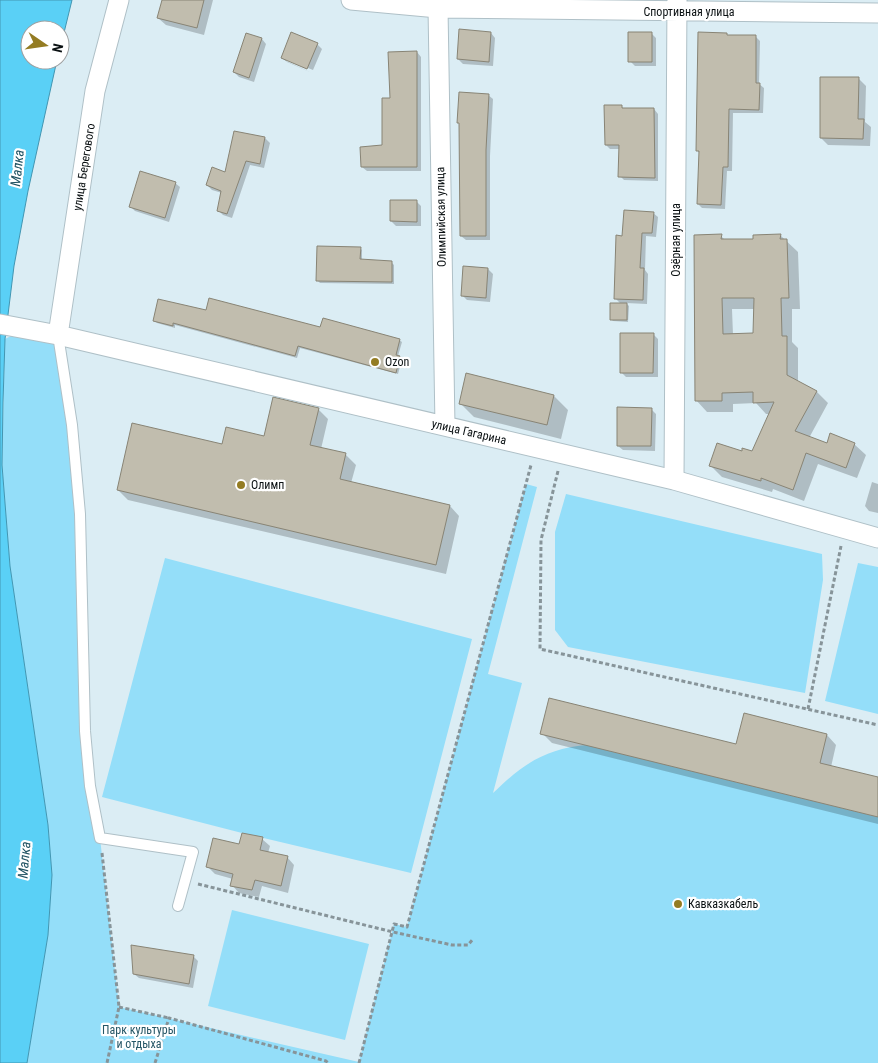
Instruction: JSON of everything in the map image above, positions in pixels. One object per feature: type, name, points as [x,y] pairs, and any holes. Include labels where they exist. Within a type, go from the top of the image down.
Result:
[{"type":"street","name":"улица Берегового","points":[[58,335],[95,91],[119,0]]},
{"type":"street","name":"Спортивная улица","points":[[351,0],[438,8],[677,6],[878,13]]},
{"type":"street","name":"Озёрная улица","points":[[674,480],[677,6]]},
{"type":"street","name":"Олимпийская улица","points":[[438,8],[445,426]]},
{"type":"street","name":"улица Гагарина","points":[[0,324],[58,335],[674,480],[878,538]]},
{"type":"lane","points":[[58,335],[72,425],[80,514],[84,731],[90,786],[100,838],[193,852],[178,906]]},
{"type":"path","points":[[359,1063],[394,924],[406,927],[536,447]]},
{"type":"path","points":[[563,454],[541,540],[540,649],[878,725]]},
{"type":"path","points":[[808,709],[845,528]]},
{"type":"path","points":[[100,838],[118,1007],[107,1063]]},
{"type":"path","points":[[185,881],[452,945],[468,945],[473,938]]},
{"type":"path","points":[[118,1007],[169,1018],[328,1063]]},
{"type":"path","points":[[155,1063],[169,1018]]},
{"type":"green space","name":"Парк культуры и отдыха","points":[[13,335],[58,335],[72,425],[85,731],[100,838],[119,1007],[359,1062],[394,924],[407,927],[526,484],[537,487],[488,674],[522,683],[493,793],[516,772],[544,755],[574,746],[586,745],[878,817],[878,1063],[27,1063],[48,935],[52,875],[48,825],[10,566],[2,465],[5,339]]},
{"type":"green space","points":[[566,494],[822,554],[823,580],[805,693],[568,647],[555,630],[555,532]]},
{"type":"green space","points":[[165,558],[472,639],[411,873],[242,833],[102,797]]},
{"type":"green space","points":[[858,563],[878,567],[878,714],[825,701]]},
{"type":"green space","points":[[232,910],[369,944],[345,1040],[208,1006]]},
{"type":"water","name":"Малка","points":[[0,0],[72,0],[67,20],[20,20],[20,70],[55,70],[28,191],[14,266],[5,339],[2,465],[10,566],[48,825],[52,875],[48,935],[27,1063],[0,1063]]},
{"type":"building","points":[[162,0],[204,0],[197,28],[157,18]]},
{"type":"building","points":[[459,29],[491,32],[489,62],[457,59]]},
{"type":"building","points":[[291,32],[318,43],[307,69],[281,58]]},
{"type":"building","points":[[628,32],[652,32],[652,62],[628,62]]},
{"type":"building","points":[[698,32],[756,35],[756,83],[760,83],[759,110],[729,109],[728,167],[723,167],[721,205],[697,204],[699,151],[696,151]]},
{"type":"building","points":[[246,33],[262,38],[249,78],[233,72]]},
{"type":"building","points":[[417,51],[417,167],[361,167],[360,147],[382,145],[382,98],[390,98],[388,52]]},
{"type":"building","points":[[820,77],[859,77],[858,119],[864,119],[863,139],[820,138]]},
{"type":"building","points":[[459,92],[489,94],[486,150],[486,236],[460,236],[459,123],[457,123]]},
{"type":"building","points":[[604,105],[622,105],[622,108],[654,108],[655,178],[618,177],[619,145],[605,145]]},
{"type":"building","points":[[234,131],[265,137],[260,164],[246,161],[227,214],[217,211],[221,191],[206,185],[212,167],[225,172]]},
{"type":"building","points":[[140,171],[176,182],[165,218],[129,207]]},
{"type":"building","points":[[390,200],[417,200],[417,222],[390,221]]},
{"type":"building","points":[[624,210],[654,212],[652,233],[642,233],[640,268],[644,268],[643,300],[614,299],[616,235],[622,236]]},
{"type":"building","points":[[722,234],[721,239],[753,239],[753,235],[781,234],[780,239],[787,239],[789,298],[781,298],[782,336],[787,336],[787,375],[817,391],[795,431],[827,443],[830,433],[855,443],[846,468],[806,453],[793,490],[761,478],[761,481],[709,466],[717,443],[742,451],[742,448],[752,451],[774,402],[753,403],[753,392],[722,393],[722,401],[695,401],[694,235]],"holes":[[[722,298],[754,298],[753,333],[723,334]]]},
{"type":"building","points":[[317,246],[361,247],[360,259],[392,261],[392,282],[316,281]]},
{"type":"building","points":[[463,266],[488,268],[486,298],[461,296]]},
{"type":"building","points":[[209,298],[320,327],[323,318],[400,339],[396,355],[400,356],[396,373],[298,346],[295,356],[173,323],[173,326],[153,321],[158,299],[206,310]]},
{"type":"building","points":[[610,303],[627,303],[627,320],[610,320]]},
{"type":"building","points":[[620,333],[654,333],[653,373],[620,373]]},
{"type":"building","points":[[466,373],[554,395],[547,425],[459,404]]},
{"type":"building","name":"Олимп","points":[[273,397],[319,408],[310,445],[346,453],[340,479],[450,505],[436,565],[117,490],[132,423],[222,444],[226,427],[264,436]]},
{"type":"building","points":[[617,407],[652,408],[651,446],[617,446]]},
{"type":"building","points":[[549,698],[736,744],[744,713],[827,734],[820,763],[878,777],[878,817],[540,734]]},
{"type":"building","points":[[242,833],[263,837],[260,850],[288,856],[281,886],[255,880],[252,890],[230,886],[233,874],[206,867],[213,838],[239,844]]},
{"type":"building","points":[[131,945],[194,955],[189,984],[133,974]]},
{"type":"place","name":"Ozon","points":[[375,362]]},
{"type":"place","name":"Олимп","points":[[241,485]]},
{"type":"place","name":"Кавказкабель","points":[[678,904]]}]
